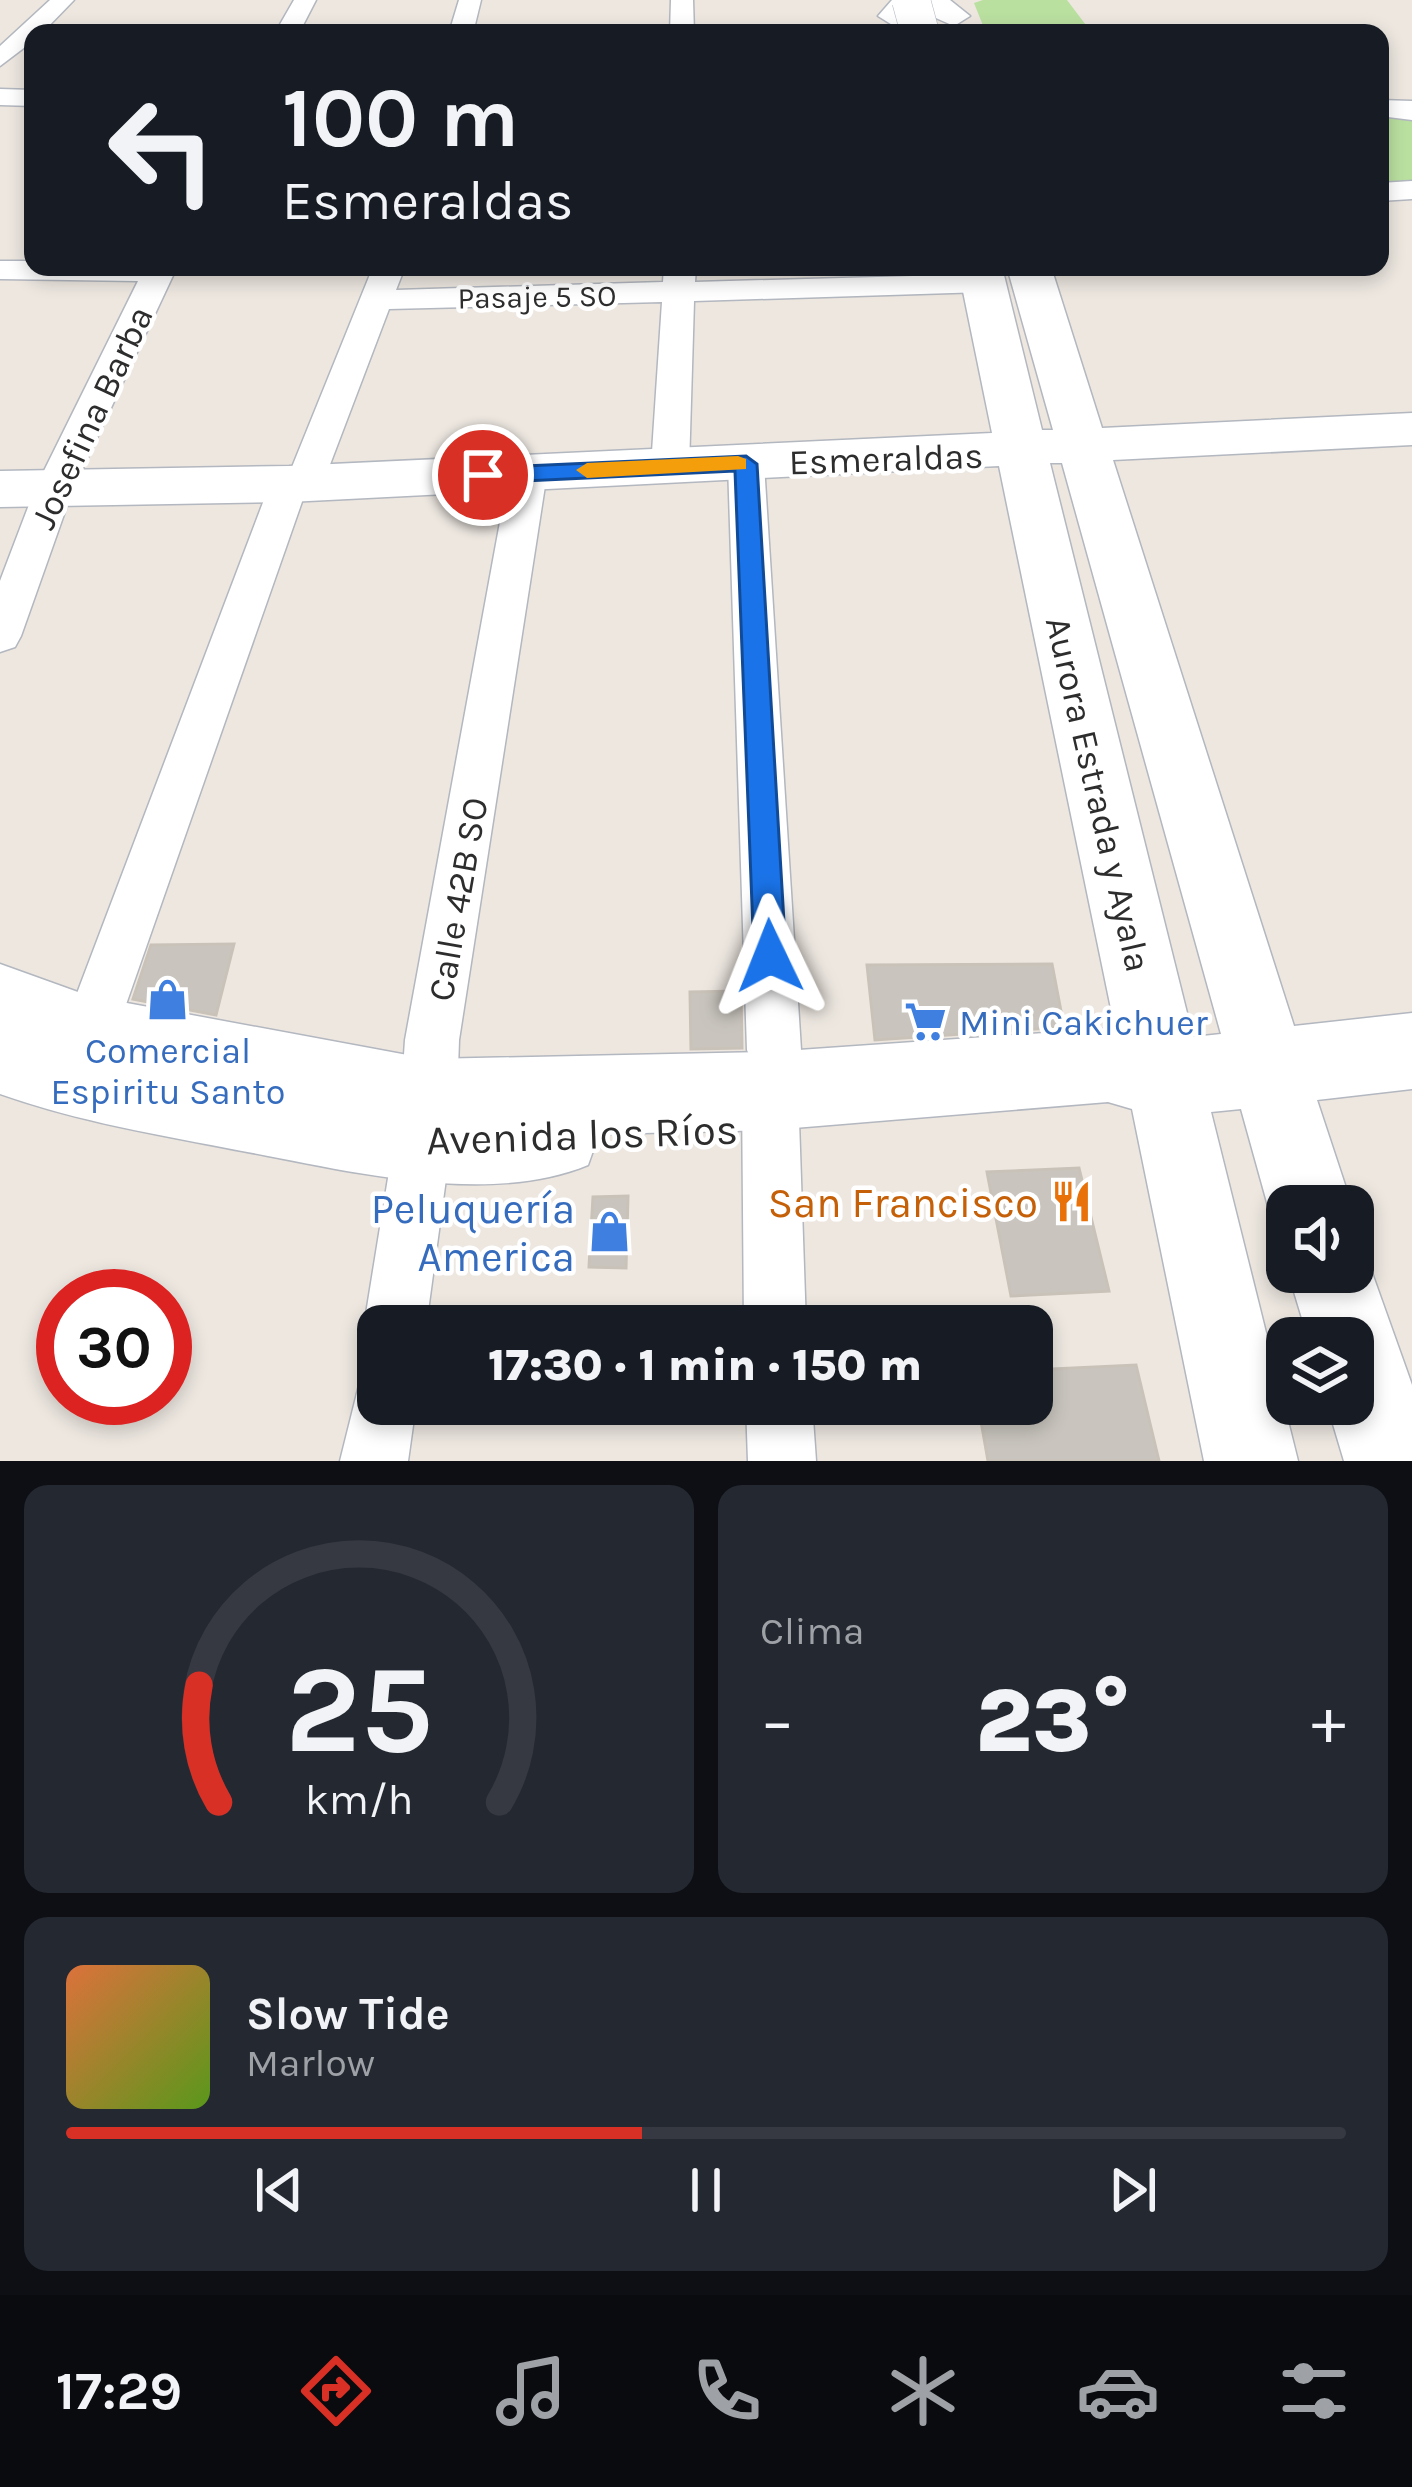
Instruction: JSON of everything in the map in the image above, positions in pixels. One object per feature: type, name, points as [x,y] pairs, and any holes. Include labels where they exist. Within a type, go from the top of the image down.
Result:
[{"type":"main road","points":[[903,16],[899,8],[925,3],[954,16]]},
{"type":"main road","name":"Aurora Estrada y Ayala","points":[[982,276],[1251,1461]]},
{"type":"main road","name":"Aurora Estrada y Ayala","points":[[1032,276],[1303,1185]]},
{"type":"main road","name":"Esmeraldas","points":[[0,466],[59,478],[296,484],[1021,452],[1412,429]]},
{"type":"main road","name":"Esmeraldas","points":[[0,489],[59,478]]},
{"type":"main road","name":"Avenida los Ríos","points":[[0,1000],[89,1034],[426,1121]]},
{"type":"main road","name":"Avenida los Ríos","points":[[0,1056],[70,1080],[426,1121],[771,1089],[1119,1106],[1165,1079],[1412,1051]]},
{"type":"main road","points":[[1374,1408],[1391,1461]]},
{"type":"street","points":[[37,24],[63,0]]},
{"type":"street","points":[[0,58],[24,36]]},
{"type":"street","name":"Josefina Barba","points":[[0,636],[59,478],[157,276]]},
{"type":"street","name":"Pasaje 5 SO","points":[[383,284],[922,276]]},
{"type":"street","points":[[670,466],[680,280]]},
{"type":"street","points":[[89,1034],[296,484],[383,284]]},
{"type":"street","points":[[746,464],[771,1089],[775,1305]]},
{"type":"street","name":"Calle 42B SO","points":[[398,1305],[426,1121],[432,1040],[528,473]]},
{"type":"street","points":[[374,1461],[380,1425]]},
{"type":"street","points":[[780,1425],[782,1461]]},
{"type":"green space","points":[[1067,0],[1085,24],[982,24],[974,3]]},
{"type":"green space","points":[[1403,111],[1412,121],[1412,185],[1389,186],[1389,112]]},
{"type":"building","points":[[234,944],[216,1015],[133,999],[151,945]]},
{"type":"building","points":[[1052,964],[1064,1027],[875,1040],[867,965]]},
{"type":"building","points":[[741,991],[742,1048],[691,1049],[690,992]]},
{"type":"building","points":[[1079,1168],[1109,1291],[1011,1296],[987,1172]]},
{"type":"building","name":"Peluquería America","points":[[628,1196],[626,1268],[589,1267],[593,1197]]},
{"type":"building","points":[[1136,1365],[1159,1461],[988,1461],[982,1425],[1053,1425],[1053,1369]]},
{"type":"slow traffic","points":[[587,470],[738,464]]},
{"type":"place","name":"Comercial Espiritu Santo","points":[[168,1000]]},
{"type":"place","name":"Mini Cakichuer","points":[[925,1022]]},
{"type":"place","name":"San Francisco","points":[[1072,1202]]},
{"type":"place","name":"Peluquería America","points":[[609,1232]]},
{"type":"route","points":[[483,475],[746,464],[751,490],[770,956]]}]
